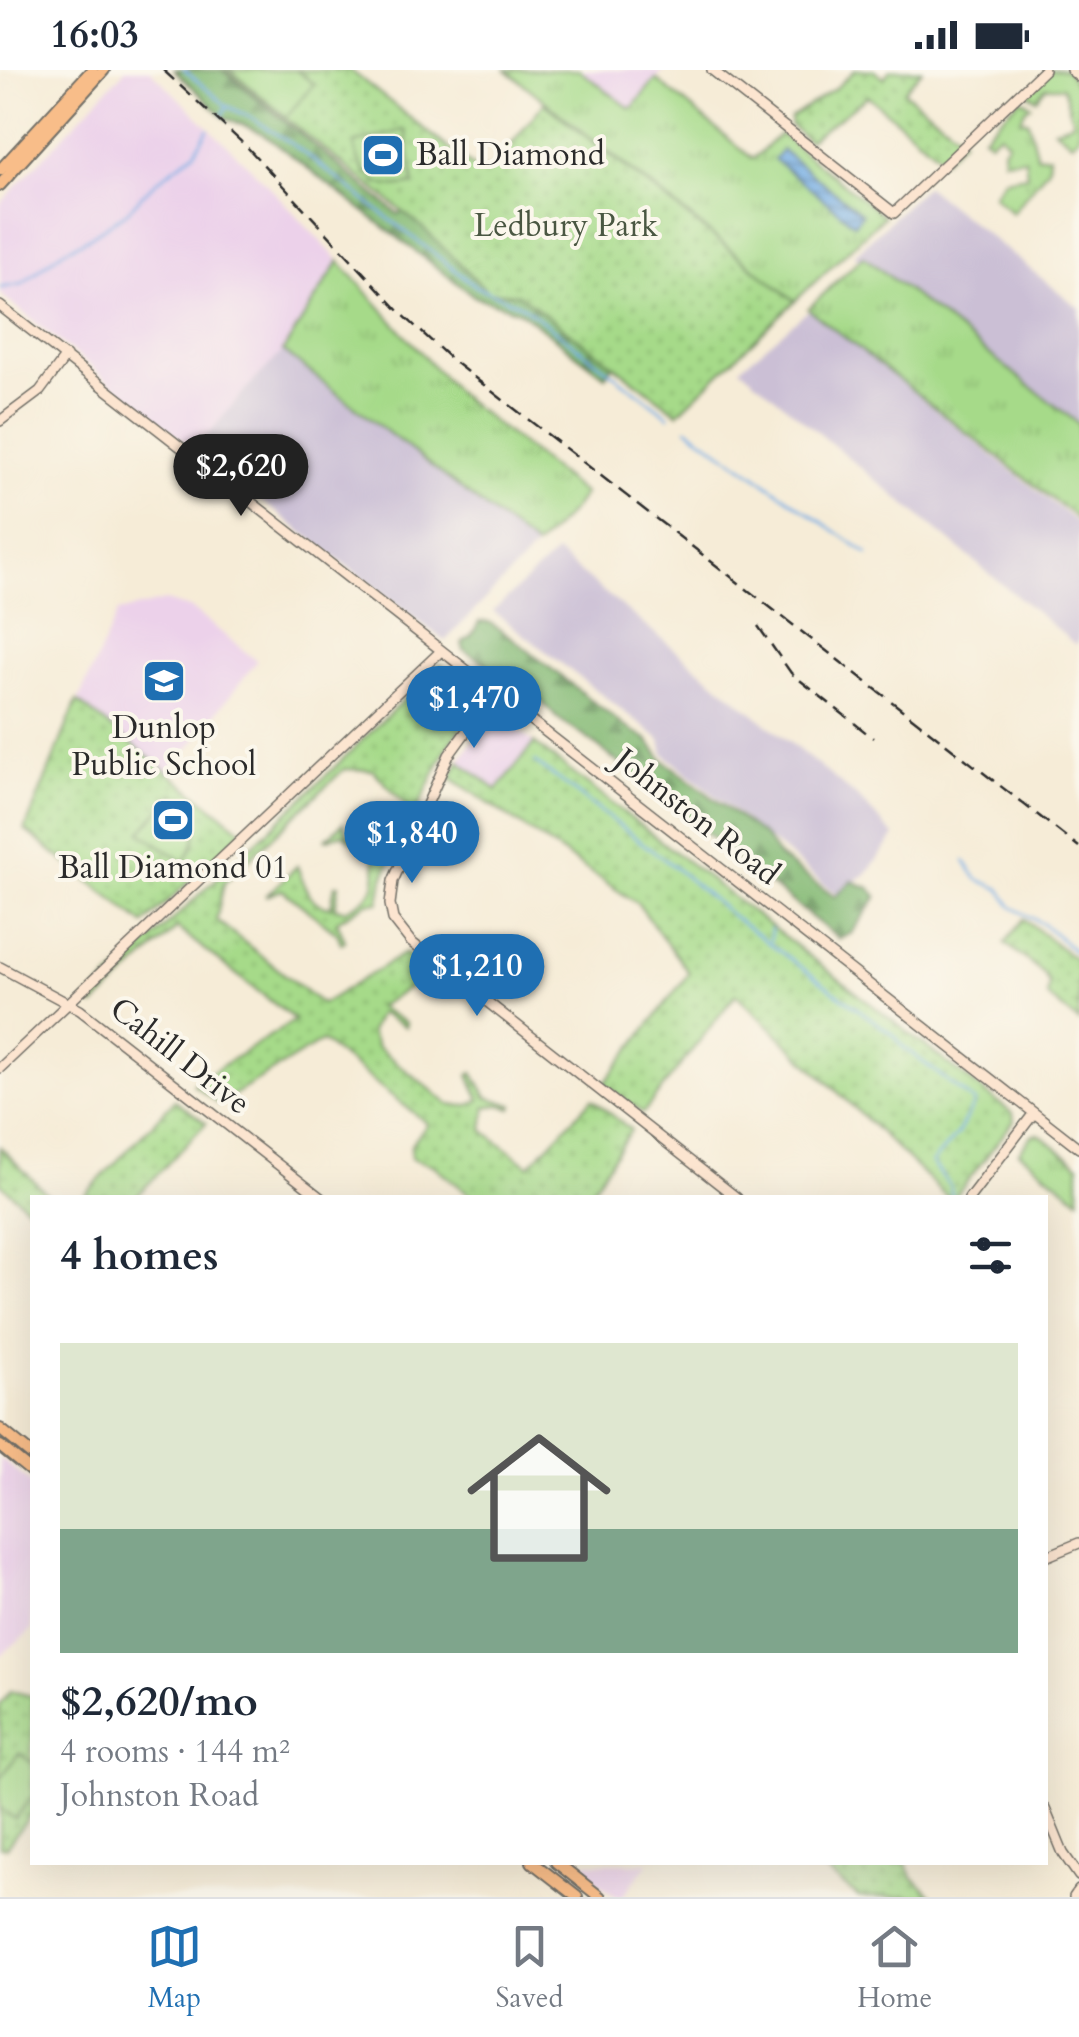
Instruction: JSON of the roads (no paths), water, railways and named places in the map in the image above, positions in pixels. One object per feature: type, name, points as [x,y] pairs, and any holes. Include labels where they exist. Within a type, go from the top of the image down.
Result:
[{"type":"main road","points":[[0,170],[92,70]]},
{"type":"main road","points":[[0,185],[104,70]]},
{"type":"main road","points":[[0,1429],[30,1453]]},
{"type":"main road","points":[[0,1446],[30,1470]]},
{"type":"main road","points":[[536,1865],[577,1897]]},
{"type":"main road","points":[[560,1865],[600,1897]]},
{"type":"street","points":[[712,70],[894,213],[1044,70]]},
{"type":"street","points":[[1071,70],[1079,77]]},
{"type":"street","name":"Johnston Road","points":[[0,306],[1079,1148]]},
{"type":"street","points":[[0,420],[40,392],[66,356]]},
{"type":"street","points":[[0,1068],[441,650]]},
{"type":"street","points":[[495,692],[458,739],[440,776],[394,881],[390,904],[394,919],[422,952],[733,1195]]},
{"type":"street","name":"Cahill Drive","points":[[0,967],[110,1032],[317,1195]]},
{"type":"street","points":[[971,1195],[1034,1112]]},
{"type":"street","points":[[1048,1556],[1079,1543]]},
{"type":"street","points":[[1048,1816],[1063,1853],[1079,1876]]},
{"type":"street","points":[[1074,1897],[1079,1890]]},
{"type":"water","points":[[782,150],[862,214],[854,224],[774,159]]},
{"type":"waterway","points":[[184,70],[227,106],[223,115]]},
{"type":"waterway","points":[[227,106],[299,149],[477,287],[521,305],[669,416]]},
{"type":"waterway","points":[[0,288],[22,284],[61,252],[126,213],[151,186],[195,152],[208,129]]},
{"type":"waterway","points":[[687,428],[868,554]]},
{"type":"waterway","points":[[535,762],[736,919],[896,1037],[902,1046],[975,1102],[958,1133],[932,1163],[950,1186],[952,1195]]},
{"type":"waterway","points":[[965,861],[977,879],[1000,889],[1012,907],[1043,924],[1079,955]]},
{"type":"waterway","points":[[770,941],[771,929]]},
{"type":"railway","points":[[163,70],[247,147],[401,313],[453,361],[1079,847]]},
{"type":"railway","points":[[758,626],[791,673],[873,738]]},
{"type":"place","name":"Ball Diamond","points":[[383,155]]},
{"type":"place","name":"Dunlop Public School","points":[[164,681]]},
{"type":"place","name":"Ball Diamond 01","points":[[173,820]]},
{"type":"park label","name":"Ledbury Park","points":[[566,226]]}]
